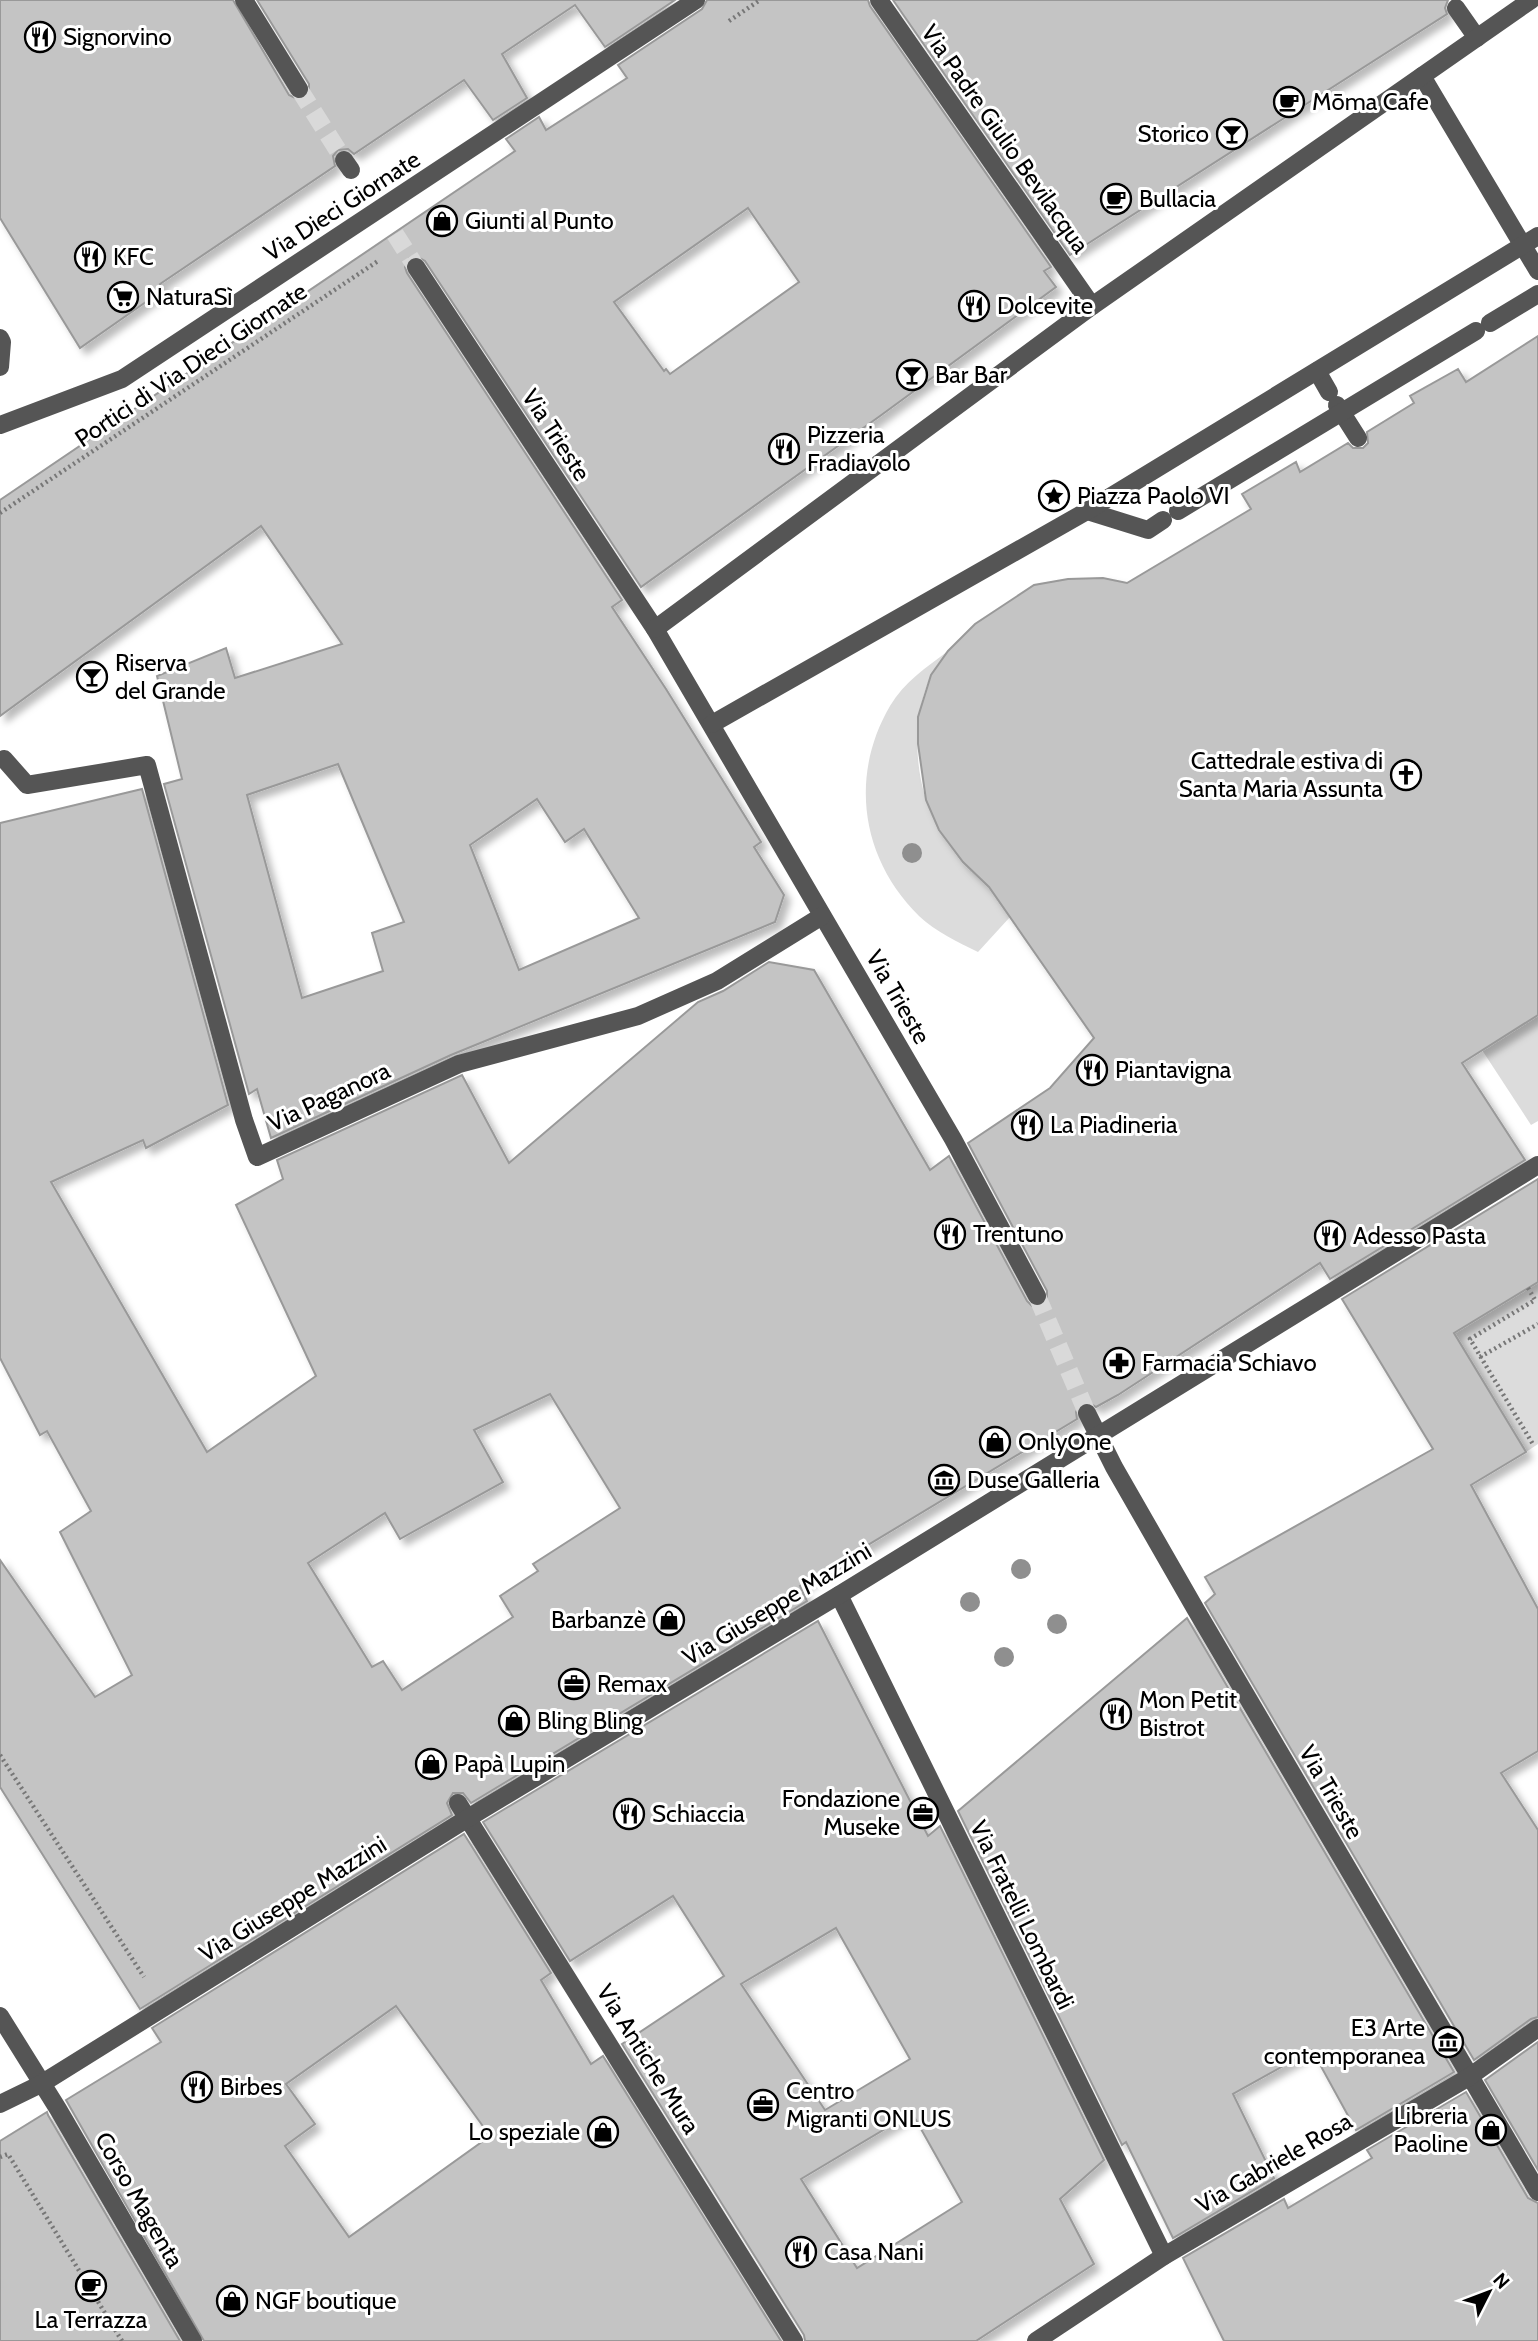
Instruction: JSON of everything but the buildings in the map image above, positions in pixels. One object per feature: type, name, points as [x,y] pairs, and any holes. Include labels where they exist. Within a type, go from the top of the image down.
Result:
[{"type":"street","points":[[244,0],[299,89]]},
{"type":"street","name":"Via Dieci Giornate","points":[[0,425],[122,379],[696,0]]},
{"type":"street","name":"Via Padre Giulio Bevilacqua","points":[[879,0],[1092,306]]},
{"type":"street","points":[[1531,0],[1092,306],[655,629],[712,724],[1087,512],[1531,241]]},
{"type":"street","points":[[1456,8],[1477,38]]},
{"type":"street","points":[[1422,76],[1531,241],[1538,271]]},
{"type":"street","name":"Via Trieste","points":[[416,267],[655,629]]},
{"type":"street","points":[[1087,512],[1148,530],[1336,403],[1483,327],[1538,294]]},
{"type":"street","points":[[0,368],[1,340]]},
{"type":"street","points":[[1317,371],[1358,438]]},
{"type":"street","name":"Via Trieste","points":[[712,724],[953,1139],[1037,1296]]},
{"type":"street","name":"Via Paganora","points":[[4,759],[27,785],[147,765],[244,1120],[257,1157],[459,1064],[638,1016],[717,981],[822,916]]},
{"type":"street","name":"Via Giuseppe Mazzini","points":[[0,2104],[41,2084],[468,1818],[839,1595],[1538,1165]]},
{"type":"street","name":"Via Trieste","points":[[1087,1413],[1097,1436],[1538,2192]]},
{"type":"street","name":"Via Fratelli Lombardi","points":[[839,1595],[1164,2256]]},
{"type":"street","name":"Via Antiche Mura","points":[[458,1802],[794,2341]]},
{"type":"street","name":"Corso Magenta","points":[[0,2016],[193,2341]]},
{"type":"street","name":"Via Gabriele Rosa","points":[[1037,2341],[1164,2256],[1469,2077],[1538,2028]]},
{"type":"path","name":"Portici di Via Dieci Giornate","points":[[0,513],[380,259]]},
{"type":"path","points":[[1528,1288],[1535,1300],[1470,1339],[1534,1447]]},
{"type":"path","points":[[1480,1357],[1538,1324]]},
{"type":"path","points":[[0,1755],[151,1987]]},
{"type":"path","points":[[4,2146],[122,2341]]},
{"type":"path","points":[[0,2157],[8,2154]]},
{"type":"shaded area","points":[[948,651],[932,674],[924,696],[917,734],[918,754],[924,794],[939,829],[955,852],[991,890],[1010,917],[978,952],[933,927],[919,916],[899,893],[884,869],[867,816],[869,760],[877,733],[890,706],[909,682]]},
{"type":"shaded area","points":[[1538,1015],[1538,1121],[1531,1125],[1482,1050]]},
{"type":"shaded area","points":[[1538,1282],[1538,1444],[1526,1452],[1454,1333]]},
{"type":"tunnel","points":[[299,89],[344,160]]},
{"type":"tunnel","points":[[395,234],[416,267]]},
{"type":"tunnel","points":[[1037,1296],[1087,1413]]},
{"type":"place","name":"Signorvino","points":[[40,37]]},
{"type":"place","name":"Mōma Cafe","points":[[1289,102]]},
{"type":"place","name":"Storico","points":[[1232,134]]},
{"type":"place","name":"Bullacia","points":[[1116,199]]},
{"type":"place","name":"Giunti al Punto","points":[[442,221]]},
{"type":"place","name":"KFC","points":[[90,257]]},
{"type":"place","name":"NaturaSì","points":[[123,297]]},
{"type":"place","name":"Dolcevite","points":[[974,306]]},
{"type":"place","name":"Bar Bar","points":[[912,375]]},
{"type":"place","name":"Pizzeria Fradiavolo","points":[[784,449]]},
{"type":"place","name":"Piazza Paolo VI","points":[[1054,496]]},
{"type":"place","name":"Riserva del Grande","points":[[92,677]]},
{"type":"place","name":"Cattedrale estiva di Santa Maria Assunta","points":[[1406,775]]},
{"type":"place","name":"Piantavigna","points":[[1092,1070]]},
{"type":"place","name":"La Piadineria","points":[[1027,1125]]},
{"type":"place","name":"Trentuno","points":[[950,1234]]},
{"type":"place","name":"Adesso Pasta","points":[[1330,1236]]},
{"type":"place","name":"Farmacia Schiavo","points":[[1119,1363]]},
{"type":"place","name":"OnlyOne","points":[[995,1442]]},
{"type":"place","name":"Duse Galleria","points":[[944,1480]]},
{"type":"place","name":"Barbanzè","points":[[669,1620]]},
{"type":"place","name":"Remax","points":[[574,1684]]},
{"type":"place","name":"Mon Petit Bistrot","points":[[1116,1714]]},
{"type":"place","name":"Bling Bling","points":[[514,1721]]},
{"type":"place","name":"Papà Lupin","points":[[431,1764]]},
{"type":"place","name":"Fondazione Museke","points":[[923,1813]]},
{"type":"place","name":"Schiaccia","points":[[629,1814]]},
{"type":"place","name":"E3 Arte contemporanea","points":[[1448,2042]]},
{"type":"place","name":"Birbes","points":[[197,2087]]},
{"type":"place","name":"Centro Migranti ONLUS","points":[[763,2105]]},
{"type":"place","name":"Libreria Paoline","points":[[1491,2130]]},
{"type":"place","name":"Lo speziale","points":[[603,2132]]},
{"type":"place","name":"Casa Nani","points":[[801,2252]]},
{"type":"place","name":"La Terrazza","points":[[91,2286]]},
{"type":"place","name":"NGF boutique","points":[[232,2301]]}]
